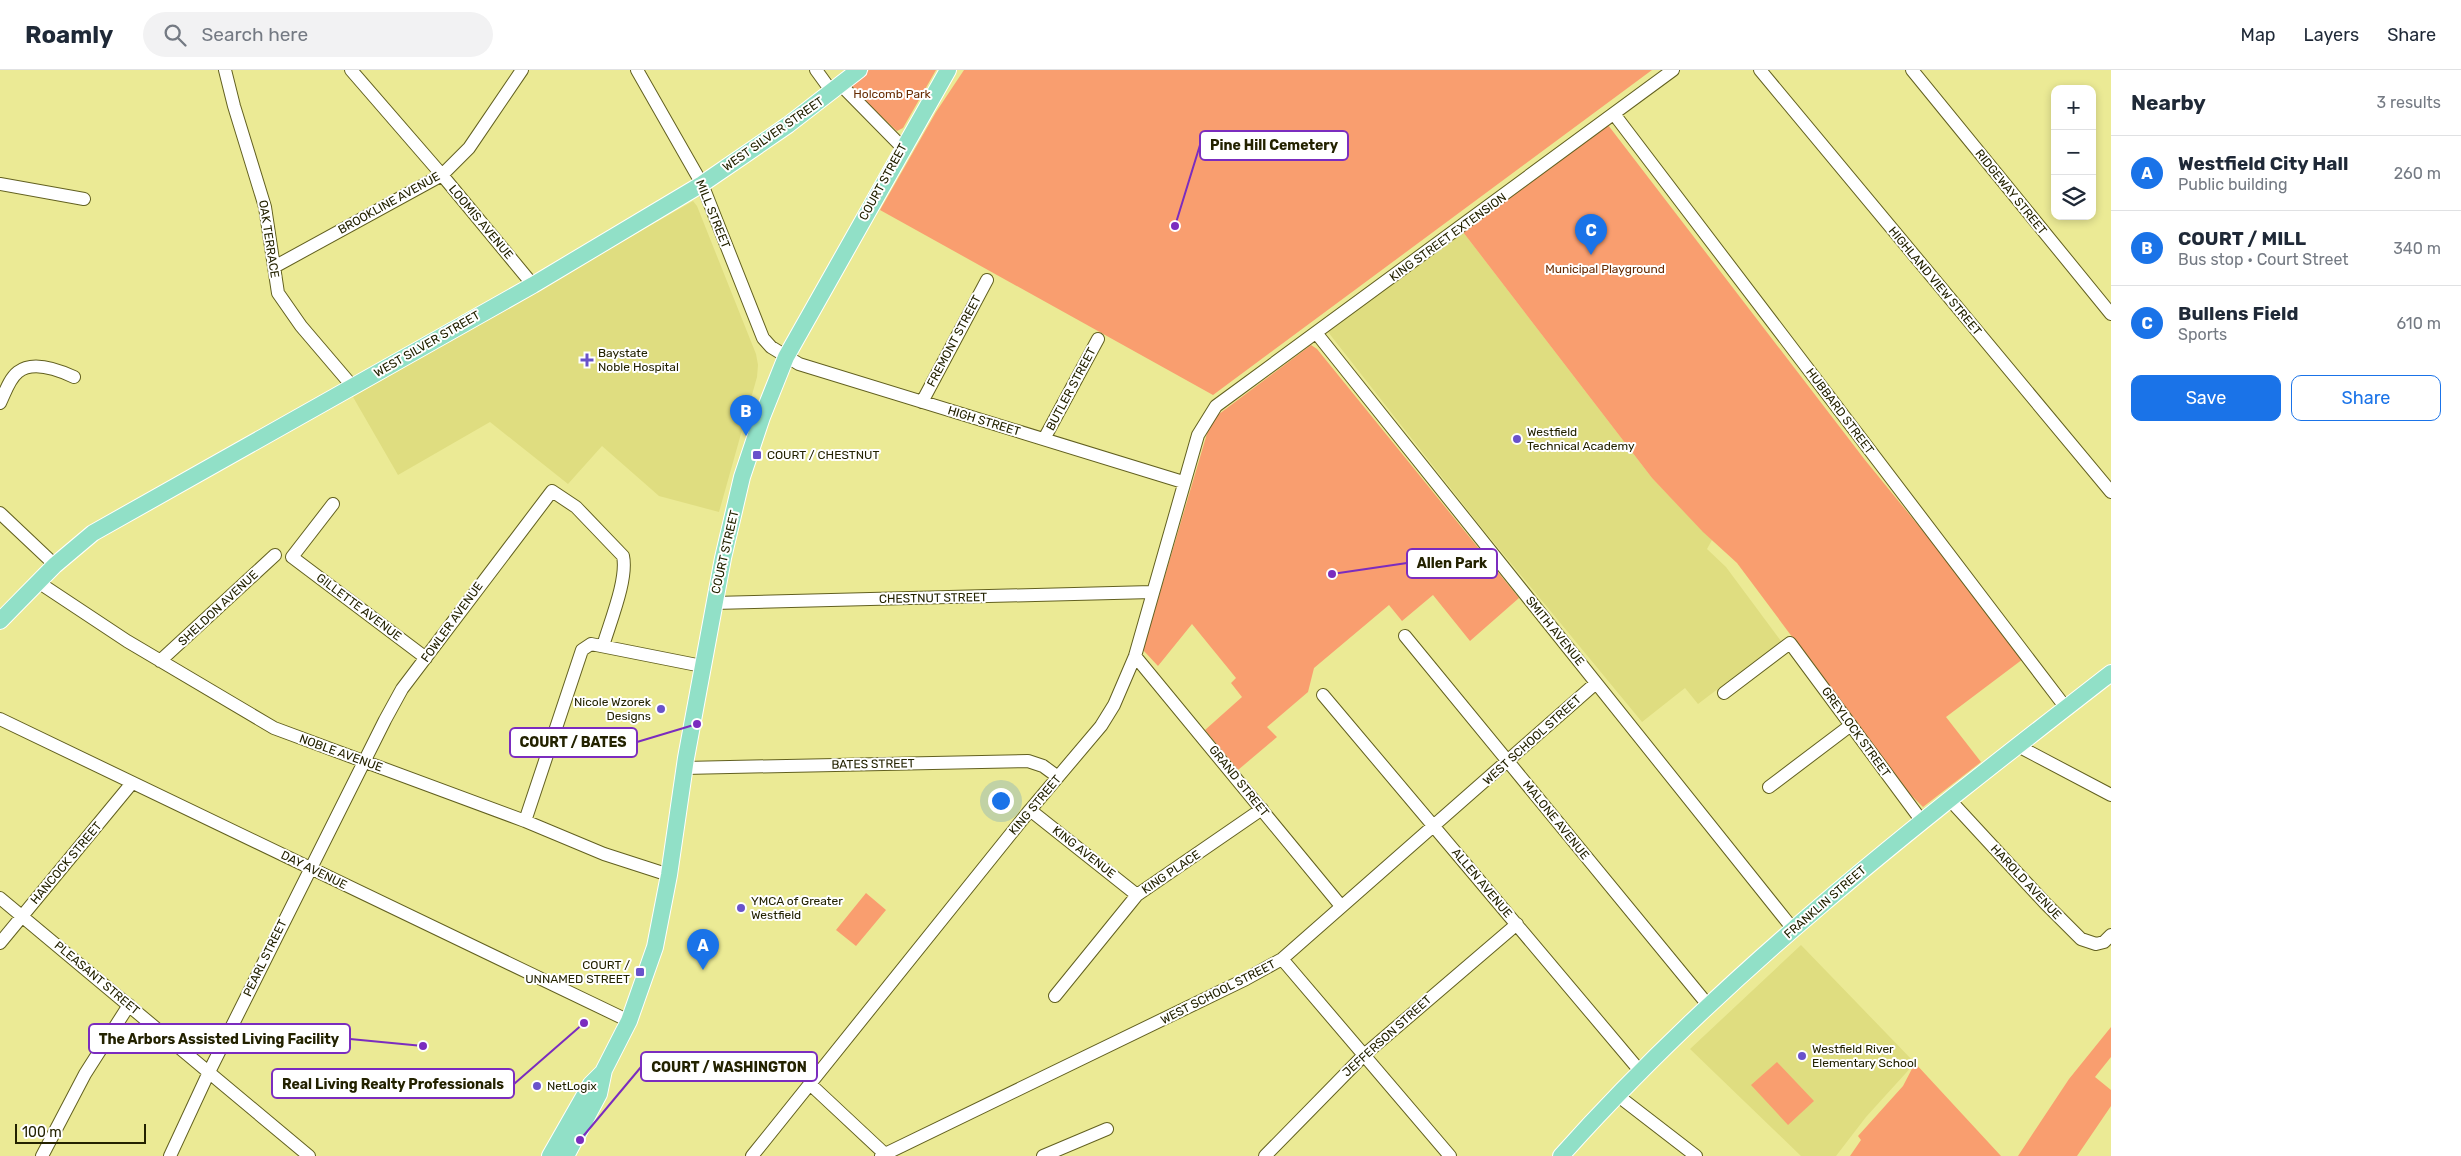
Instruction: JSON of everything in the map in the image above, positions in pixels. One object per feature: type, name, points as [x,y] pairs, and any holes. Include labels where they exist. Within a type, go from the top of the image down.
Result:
[{"type":"main road","name":"WEST SILVER STREET","points":[[0,621],[55,565],[93,533],[148,500],[533,285],[702,184],[788,125],[859,70]]},
{"type":"main road","name":"COURT STREET","points":[[555,1156],[591,1084],[604,1070],[629,1021],[655,947],[669,875],[684,768],[714,603],[742,477],[771,391],[786,357],[902,147],[948,70]]},
{"type":"main road","name":"FRANKLIN STREET","points":[[1561,1156],[1640,1070],[1708,1005],[1793,929],[1922,820],[2111,673]]},
{"type":"street","name":"OAK TERRACE","points":[[226,70],[234,106],[266,207],[278,293],[301,326],[353,387]]},
{"type":"street","name":"LOOMIS AVENUE","points":[[350,70],[442,175],[533,285]]},
{"type":"street","name":"BROOKLINE AVENUE","points":[[274,267],[442,175],[468,148],[522,70]]},
{"type":"street","name":"MILL STREET","points":[[637,70],[702,184],[766,344],[786,357]]},
{"type":"street","points":[[816,70],[902,147]]},
{"type":"street","name":"KING STREET EXTENSION","points":[[1221,402],[1317,334],[1673,70]]},
{"type":"street","name":"HIGHLAND VIEW STREET","points":[[1760,70],[2111,492]]},
{"type":"street","name":"RIDGEWAY STREET","points":[[1912,70],[2111,314]]},
{"type":"street","name":"HUBBARD STREET","points":[[1614,114],[2066,708]]},
{"type":"street","points":[[0,184],[84,199]]},
{"type":"street","name":"FREMONT STREET","points":[[922,402],[986,280]]},
{"type":"street","name":"SMITH AVENUE","points":[[1317,334],[1793,929]]},
{"type":"street","name":"BUTLER STREET","points":[[1044,439],[1098,339]]},
{"type":"street","name":"HIGH STREET","points":[[786,357],[799,364],[1183,482]]},
{"type":"street","points":[[0,403],[11,380],[18,372],[24,369],[40,367],[74,377]]},
{"type":"street","name":"KING STREET","points":[[752,1156],[1030,810],[1101,726],[1120,694],[1135,656],[1183,482],[1202,424],[1221,402]]},
{"type":"street","name":"FOWLER AVENUE","points":[[364,762],[398,697],[552,490],[576,507],[598,528],[618,549],[624,563],[603,646]]},
{"type":"street","name":"GILLETTE AVENUE","points":[[333,504],[292,557],[426,658]]},
{"type":"street","points":[[0,513],[55,565]]},
{"type":"street","name":"SHELDON AVENUE","points":[[160,661],[275,555]]},
{"type":"street","name":"NOBLE AVENUE","points":[[38,582],[160,661],[274,728],[525,821],[604,854],[669,875]]},
{"type":"street","name":"CHESTNUT STREET","points":[[714,603],[1152,592]]},
{"type":"street","name":"MALONE AVENUE","points":[[1404,636],[1708,1005]]},
{"type":"street","name":"GREYLOCK STREET","points":[[1724,694],[1790,643],[1922,820]]},
{"type":"street","points":[[525,821],[582,650],[591,644],[702,666]]},
{"type":"street","name":"GRAND STREET","points":[[1135,656],[1341,906]]},
{"type":"street","name":"WEST SCHOOL STREET","points":[[884,1155],[1246,980],[1282,959],[1596,683]]},
{"type":"street","name":"ALLEN AVENUE","points":[[1324,695],[1640,1070]]},
{"type":"street","name":"DAY AVENUE","points":[[0,719],[629,1021]]},
{"type":"street","points":[[1768,786],[1851,725]]},
{"type":"street","points":[[2018,746],[2111,795]]},
{"type":"street","name":"BATES STREET","points":[[684,768],[1028,761],[1042,766],[1058,777]]},
{"type":"street","name":"PEARL STREET","points":[[170,1156],[209,1072],[364,762]]},
{"type":"street","name":"HANCOCK STREET","points":[[0,943],[132,783]]},
{"type":"street","name":"HAROLD AVENUE","points":[[1949,799],[2081,939],[2096,944],[2104,942],[2111,935]]},
{"type":"street","name":"KING PLACE","points":[[1055,996],[1137,895],[1262,809]]},
{"type":"street","name":"KING AVENUE","points":[[1030,810],[1137,895]]},
{"type":"street","name":"PLEASANT STREET","points":[[0,898],[309,1156]]},
{"type":"street","name":"JEFFERSON STREET","points":[[1265,1156],[1364,1055],[1517,924]]},
{"type":"street","points":[[1282,959],[1450,1156]]},
{"type":"street","points":[[42,1156],[84,1074],[129,1005]]},
{"type":"street","points":[[810,1084],[884,1155]]},
{"type":"street","points":[[1617,1095],[1696,1156]]},
{"type":"street","points":[[1043,1156],[1107,1129]]},
{"type":"shaded area","name":"Baystate Noble Hospital","points":[[693,201],[697,206],[756,354],[758,365],[757,377],[719,512],[659,496],[602,446],[568,484],[490,422],[398,475],[353,397]]},
{"type":"shaded area","name":"Westfield Technical Academy","points":[[1463,232],[1652,478],[1712,540],[1707,549],[1726,567],[1781,641],[1698,704],[1685,688],[1642,722],[1481,527],[1328,332]]},
{"type":"shaded area","name":"Westfield River Elementary School","points":[[1801,945],[1915,1063],[1866,1117],[1836,1156],[1801,1156],[1690,1049]]},
{"type":"green space","name":"Holcomb Park","points":[[869,70],[936,70],[903,128],[897,131],[851,88],[851,84]]},
{"type":"green space","points":[[964,70],[1652,70],[1213,395],[880,210],[936,112]]},
{"type":"green space","name":"Municipal Playground","points":[[1608,125],[1865,460],[1993,617],[2023,659],[1946,717],[1981,762],[1923,807],[1908,792],[1737,563],[1703,532],[1652,478],[1463,232]]},
{"type":"green space","points":[[1311,345],[1317,349],[1519,598],[1470,641],[1433,595],[1402,621],[1389,605],[1314,668],[1308,692],[1267,727],[1277,737],[1238,770],[1205,730],[1242,697],[1231,683],[1236,678],[1192,624],[1158,666],[1143,650],[1211,420]]},
{"type":"green space","points":[[866,893],[886,910],[856,946],[836,930]]},
{"type":"green space","points":[[2111,1027],[2111,1057],[2095,1077],[2111,1090],[2111,1106],[2077,1156],[2018,1156],[2069,1079]]},
{"type":"green space","points":[[1777,1062],[1814,1101],[1788,1125],[1751,1085]]},
{"type":"green space","points":[[1915,1063],[2001,1156],[1850,1156],[1861,1140],[1858,1136],[1903,1086]]},
{"type":"place","name":"Pine Hill Cemetery","points":[[1175,226]]},
{"type":"place","name":"Bullens Field","points":[[1591,255]]},
{"type":"place","name":"Baystate Noble Hospital","points":[[587,360]]},
{"type":"place","name":"COURT / MILL","points":[[746,436]]},
{"type":"place","name":"Westfield Technical Academy","points":[[1517,439]]},
{"type":"place","name":"COURT / CHESTNUT","points":[[757,455]]},
{"type":"place","name":"Allen Park","points":[[1332,574]]},
{"type":"place","name":"Nicole Wzorek Designs","points":[[661,709]]},
{"type":"place","name":"COURT / BATES","points":[[697,724]]},
{"type":"place","name":"YMCA of Greater Westfield","points":[[741,908]]},
{"type":"place","name":"Westfield City Hall","points":[[703,970]]},
{"type":"place","name":"COURT / UNNAMED STREET","points":[[640,972]]},
{"type":"place","name":"Real Living Realty Professionals","points":[[584,1023]]},
{"type":"place","name":"The Arbors Assisted Living Facility","points":[[423,1046]]},
{"type":"place","name":"Westfield River Elementary School","points":[[1802,1056]]},
{"type":"place","name":"NetLogix","points":[[537,1086]]},
{"type":"place","name":"COURT / WASHINGTON","points":[[580,1140]]}]
